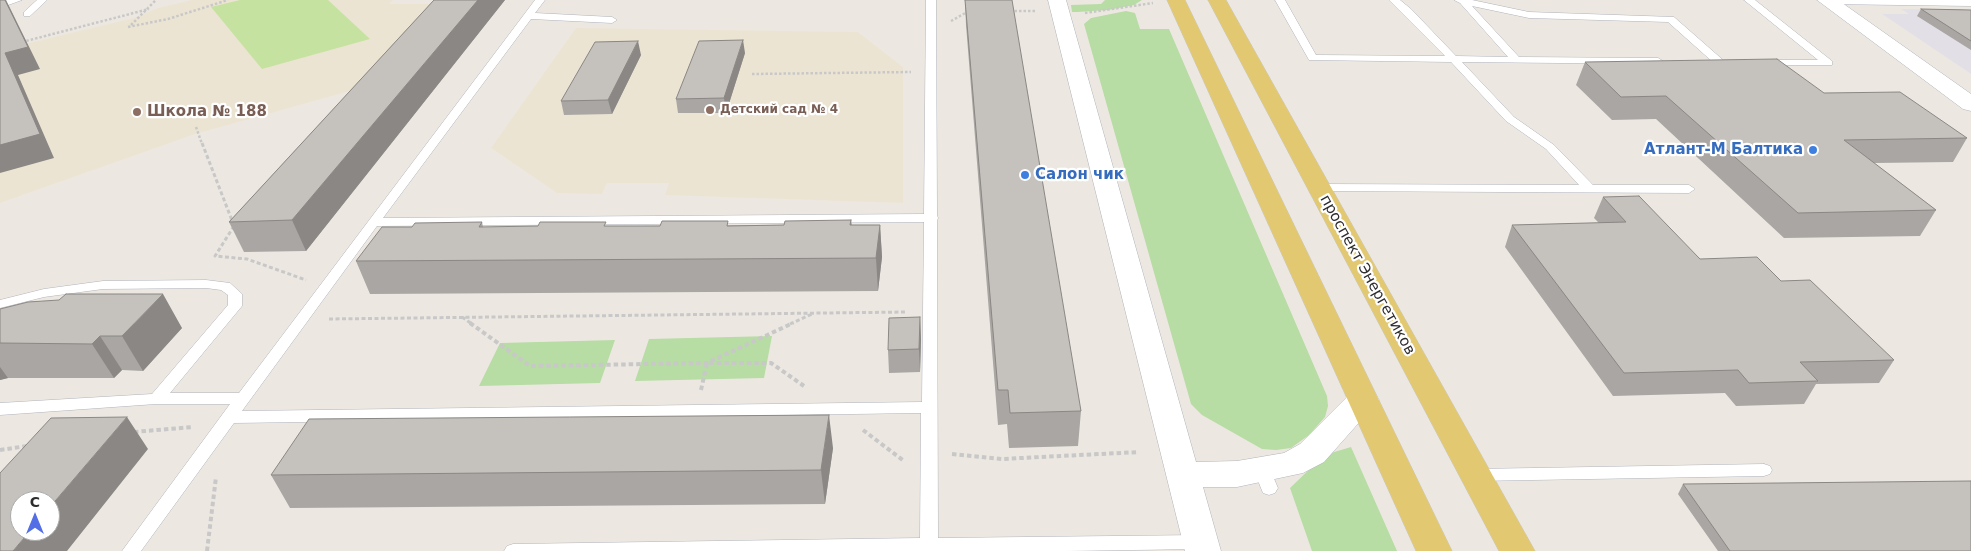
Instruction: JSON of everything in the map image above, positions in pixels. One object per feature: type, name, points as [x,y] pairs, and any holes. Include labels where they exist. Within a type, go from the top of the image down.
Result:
[{"type":"main road","name":"проспект Энергетиков","points":[[1217,0],[1517,551]]},
{"type":"main road","points":[[1164,2],[1363,400],[1434,551]]},
{"type":"street","points":[[1827,1],[1971,104]]},
{"type":"street","points":[[1058,8],[1202,547]]},
{"type":"street","points":[[1183,475],[1266,480],[1312,452],[1363,400]]},
{"type":"lane","points":[[0,5],[17,0]]},
{"type":"lane","points":[[27,14],[42,0]]},
{"type":"lane","points":[[131,551],[301,319],[376,222],[540,0]]},
{"type":"lane","points":[[929,545],[932,218],[931,0]]},
{"type":"lane","points":[[1280,0],[1313,58],[1670,62]]},
{"type":"lane","points":[[1394,0],[1510,119],[1550,147],[1590,189]]},
{"type":"lane","points":[[1461,0],[1516,60]]},
{"type":"lane","points":[[1461,0],[1529,15],[1671,19],[1724,62],[1699,62]]},
{"type":"lane","points":[[1748,62],[1828,63],[1749,0]]},
{"type":"lane","points":[[1827,1],[1971,3]]},
{"type":"lane","points":[[528,16],[612,20]]},
{"type":"lane","points":[[1319,188],[1689,189]]},
{"type":"lane","points":[[376,222],[932,218]]},
{"type":"lane","points":[[0,304],[44,293],[103,285],[206,284],[225,286],[235,294],[235,306],[156,399]]},
{"type":"lane","points":[[0,409],[156,399],[244,398]]},
{"type":"lane","points":[[226,423],[697,409],[929,407]]},
{"type":"lane","points":[[1475,475],[1764,470]]},
{"type":"lane","points":[[513,551],[929,545],[1202,547]]},
{"type":"path","points":[[156,0],[128,27],[168,19],[228,0]]},
{"type":"path","points":[[1004,11],[1164,2]]},
{"type":"path","points":[[930,32],[976,8]]},
{"type":"path","points":[[19,43],[148,9]]},
{"type":"path","points":[[968,12],[977,11]]},
{"type":"path","points":[[752,74],[931,72]]},
{"type":"path","points":[[196,127],[234,226]]},
{"type":"path","points":[[241,218],[215,256],[247,259],[325,288]]},
{"type":"path","points":[[301,319],[931,311]]},
{"type":"path","points":[[707,363],[814,313]]},
{"type":"path","points":[[462,317],[530,366],[770,363],[835,408],[929,480]]},
{"type":"path","points":[[697,409],[707,363]]},
{"type":"path","points":[[129,433],[226,423],[207,551]]},
{"type":"path","points":[[0,450],[31,445],[24,451]]},
{"type":"path","points":[[929,451],[1002,459],[1138,452]]},
{"type":"shaded area","name":"Школа № 188","points":[[192,0],[393,0],[389,4],[434,4],[350,91],[195,134],[0,203],[0,50],[134,18],[158,8]]},
{"type":"shaded area","points":[[1901,9],[1971,10],[1971,74],[1882,14],[1909,14]]},
{"type":"shaded area","name":"Детский сад № 4","points":[[576,28],[858,32],[903,67],[903,203],[665,195],[669,183],[607,183],[602,194],[557,193],[491,148]]},
{"type":"green space","points":[[240,0],[328,0],[370,39],[262,69],[211,7]]},
{"type":"green space","points":[[1105,0],[1142,0],[1134,5],[1108,10],[1072,12],[1071,5],[1101,4]]},
{"type":"green space","points":[[1126,11],[1135,13],[1140,29],[1169,29],[1327,396],[1328,406],[1325,417],[1309,435],[1291,448],[1262,449],[1202,415],[1191,404],[1084,24],[1091,18]]},
{"type":"green space","points":[[772,336],[764,378],[635,381],[649,339]]},
{"type":"green space","points":[[615,340],[600,383],[479,386],[500,343]]},
{"type":"green space","points":[[1351,447],[1397,551],[1312,551],[1290,488],[1315,464],[1331,453]]},
{"type":"building","points":[[0,0],[5,0],[28,47],[5,53],[40,134],[0,145]]},
{"type":"building","points":[[434,0],[478,0],[292,220],[229,222]]},
{"type":"building","points":[[965,0],[1012,0],[1081,411],[1010,413],[1008,390],[998,390]]},
{"type":"building","points":[[1921,9],[1971,10],[1971,41]]},
{"type":"building","points":[[743,40],[724,98],[676,99],[699,41]]},
{"type":"building","points":[[638,41],[608,100],[561,101],[595,42]]},
{"type":"building","points":[[1777,59],[1824,93],[1900,92],[1967,138],[1844,140],[1936,210],[1798,213],[1666,96],[1621,97],[1585,62]]},
{"type":"building","points":[[1639,196],[1700,259],[1757,257],[1781,281],[1810,280],[1894,360],[1800,362],[1818,381],[1749,383],[1738,370],[1624,373],[1512,225],[1626,222],[1603,197]]},
{"type":"building","points":[[851,220],[850,225],[880,225],[876,258],[356,261],[382,227],[412,227],[415,223],[482,222],[479,227],[538,226],[540,222],[606,222],[604,226],[660,226],[662,221],[728,221],[727,226],[784,225],[785,221]]},
{"type":"building","points":[[66,294],[163,294],[122,336],[100,336],[92,344],[0,343],[0,309],[28,302],[59,300]]},
{"type":"building","points":[[920,317],[919,349],[888,350],[889,318]]},
{"type":"building","points":[[829,415],[821,470],[271,475],[309,419]]},
{"type":"building","points":[[127,417],[60,495],[60,491],[10,491],[10,541],[22,541],[13,551],[0,551],[0,473],[51,418]]},
{"type":"building","points":[[1971,481],[1971,551],[1730,551],[1683,484]]},
{"type":"place","name":"Детский сад № 4","points":[[710,110]]},
{"type":"place","name":"Школа № 188","points":[[137,112]]},
{"type":"place","name":"Атлант-М Балтика","points":[[1813,150]]},
{"type":"place","name":"Салон чик","points":[[1025,175]]}]
